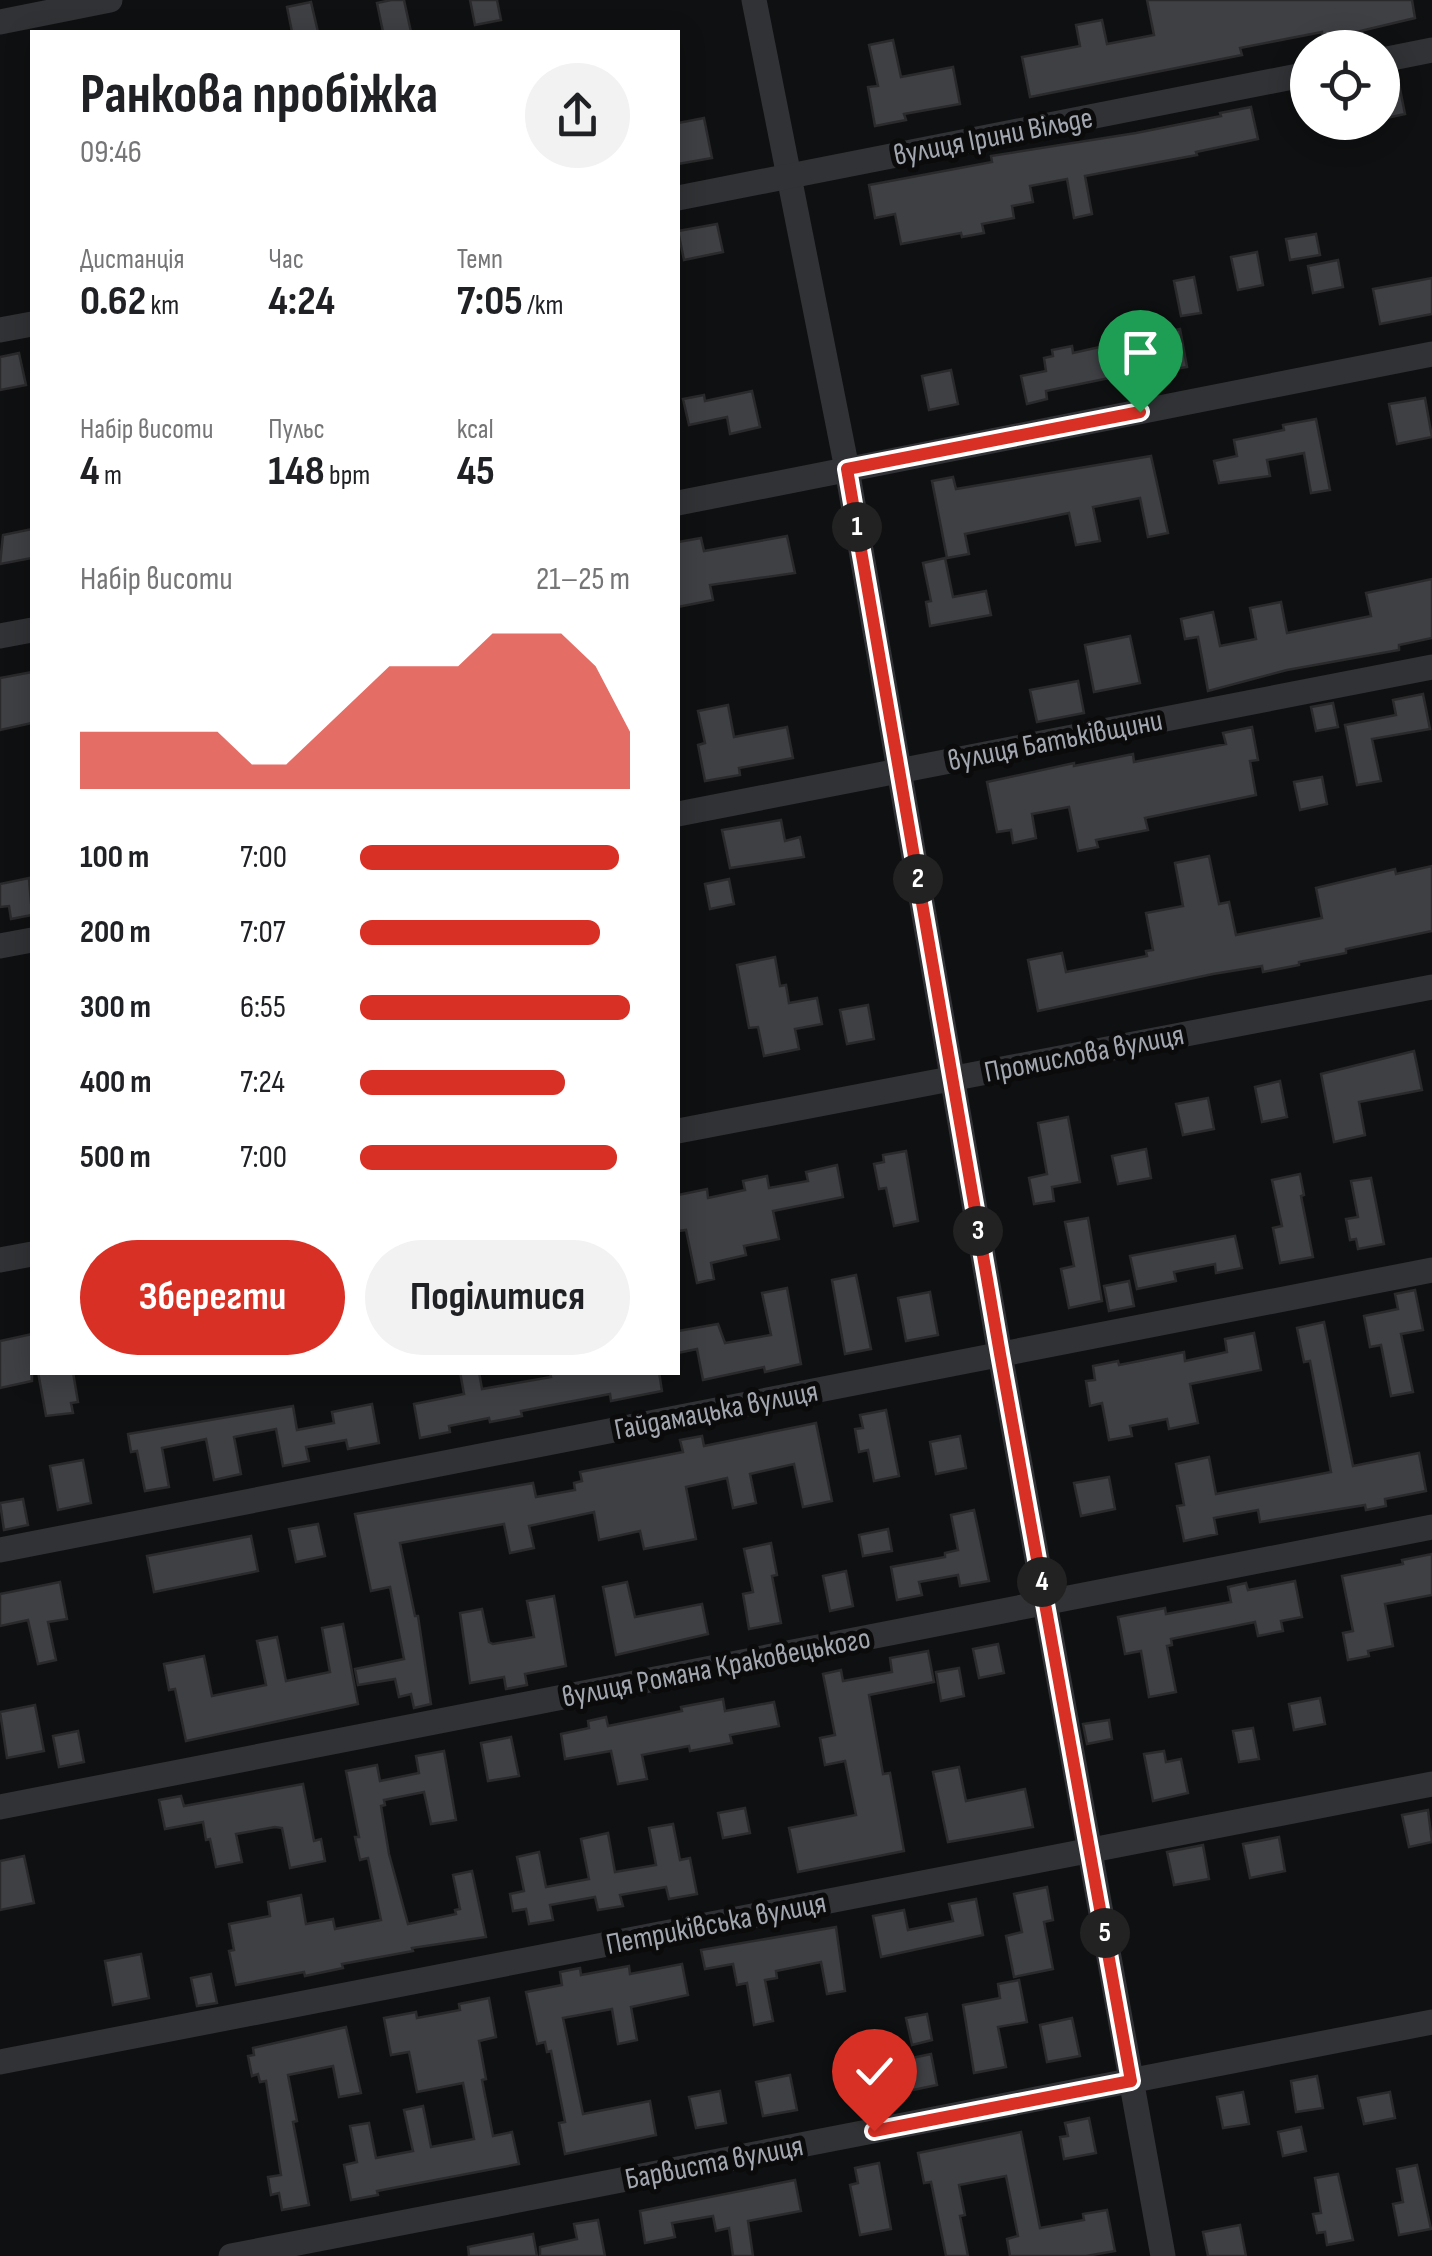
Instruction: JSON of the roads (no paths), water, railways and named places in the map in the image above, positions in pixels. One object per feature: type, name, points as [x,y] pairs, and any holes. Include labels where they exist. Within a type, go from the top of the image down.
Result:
[{"type":"street","points":[[0,22],[110,0]]},
{"type":"street","points":[[754,0],[847,469],[951,1079],[1163,2256]]},
{"type":"street","points":[[1400,56],[1432,50]]},
{"type":"street","name":"вулиця Ірини Вільде","points":[[680,198],[1290,78]]},
{"type":"street","points":[[0,330],[30,324]]},
{"type":"street","points":[[680,502],[1432,354]]},
{"type":"street","points":[[0,636],[30,630]]},
{"type":"street","name":"вулиця Батьківщини","points":[[680,814],[1432,667]]},
{"type":"street","points":[[0,946],[30,940]]},
{"type":"street","name":"Промислова вулиця","points":[[680,1131],[1432,987]]},
{"type":"street","points":[[0,1260],[30,1254]]},
{"type":"street","name":"Гайдамацька вулиця","points":[[0,1550],[1432,1270]]},
{"type":"street","name":"вулиця Романа Краковецького","points":[[0,1807],[1432,1527]]},
{"type":"street","name":"Петриківська вулиця","points":[[0,2062],[1432,1784]]},
{"type":"street","name":"Барвиста вулиця","points":[[231,2256],[1432,2022]]}]
